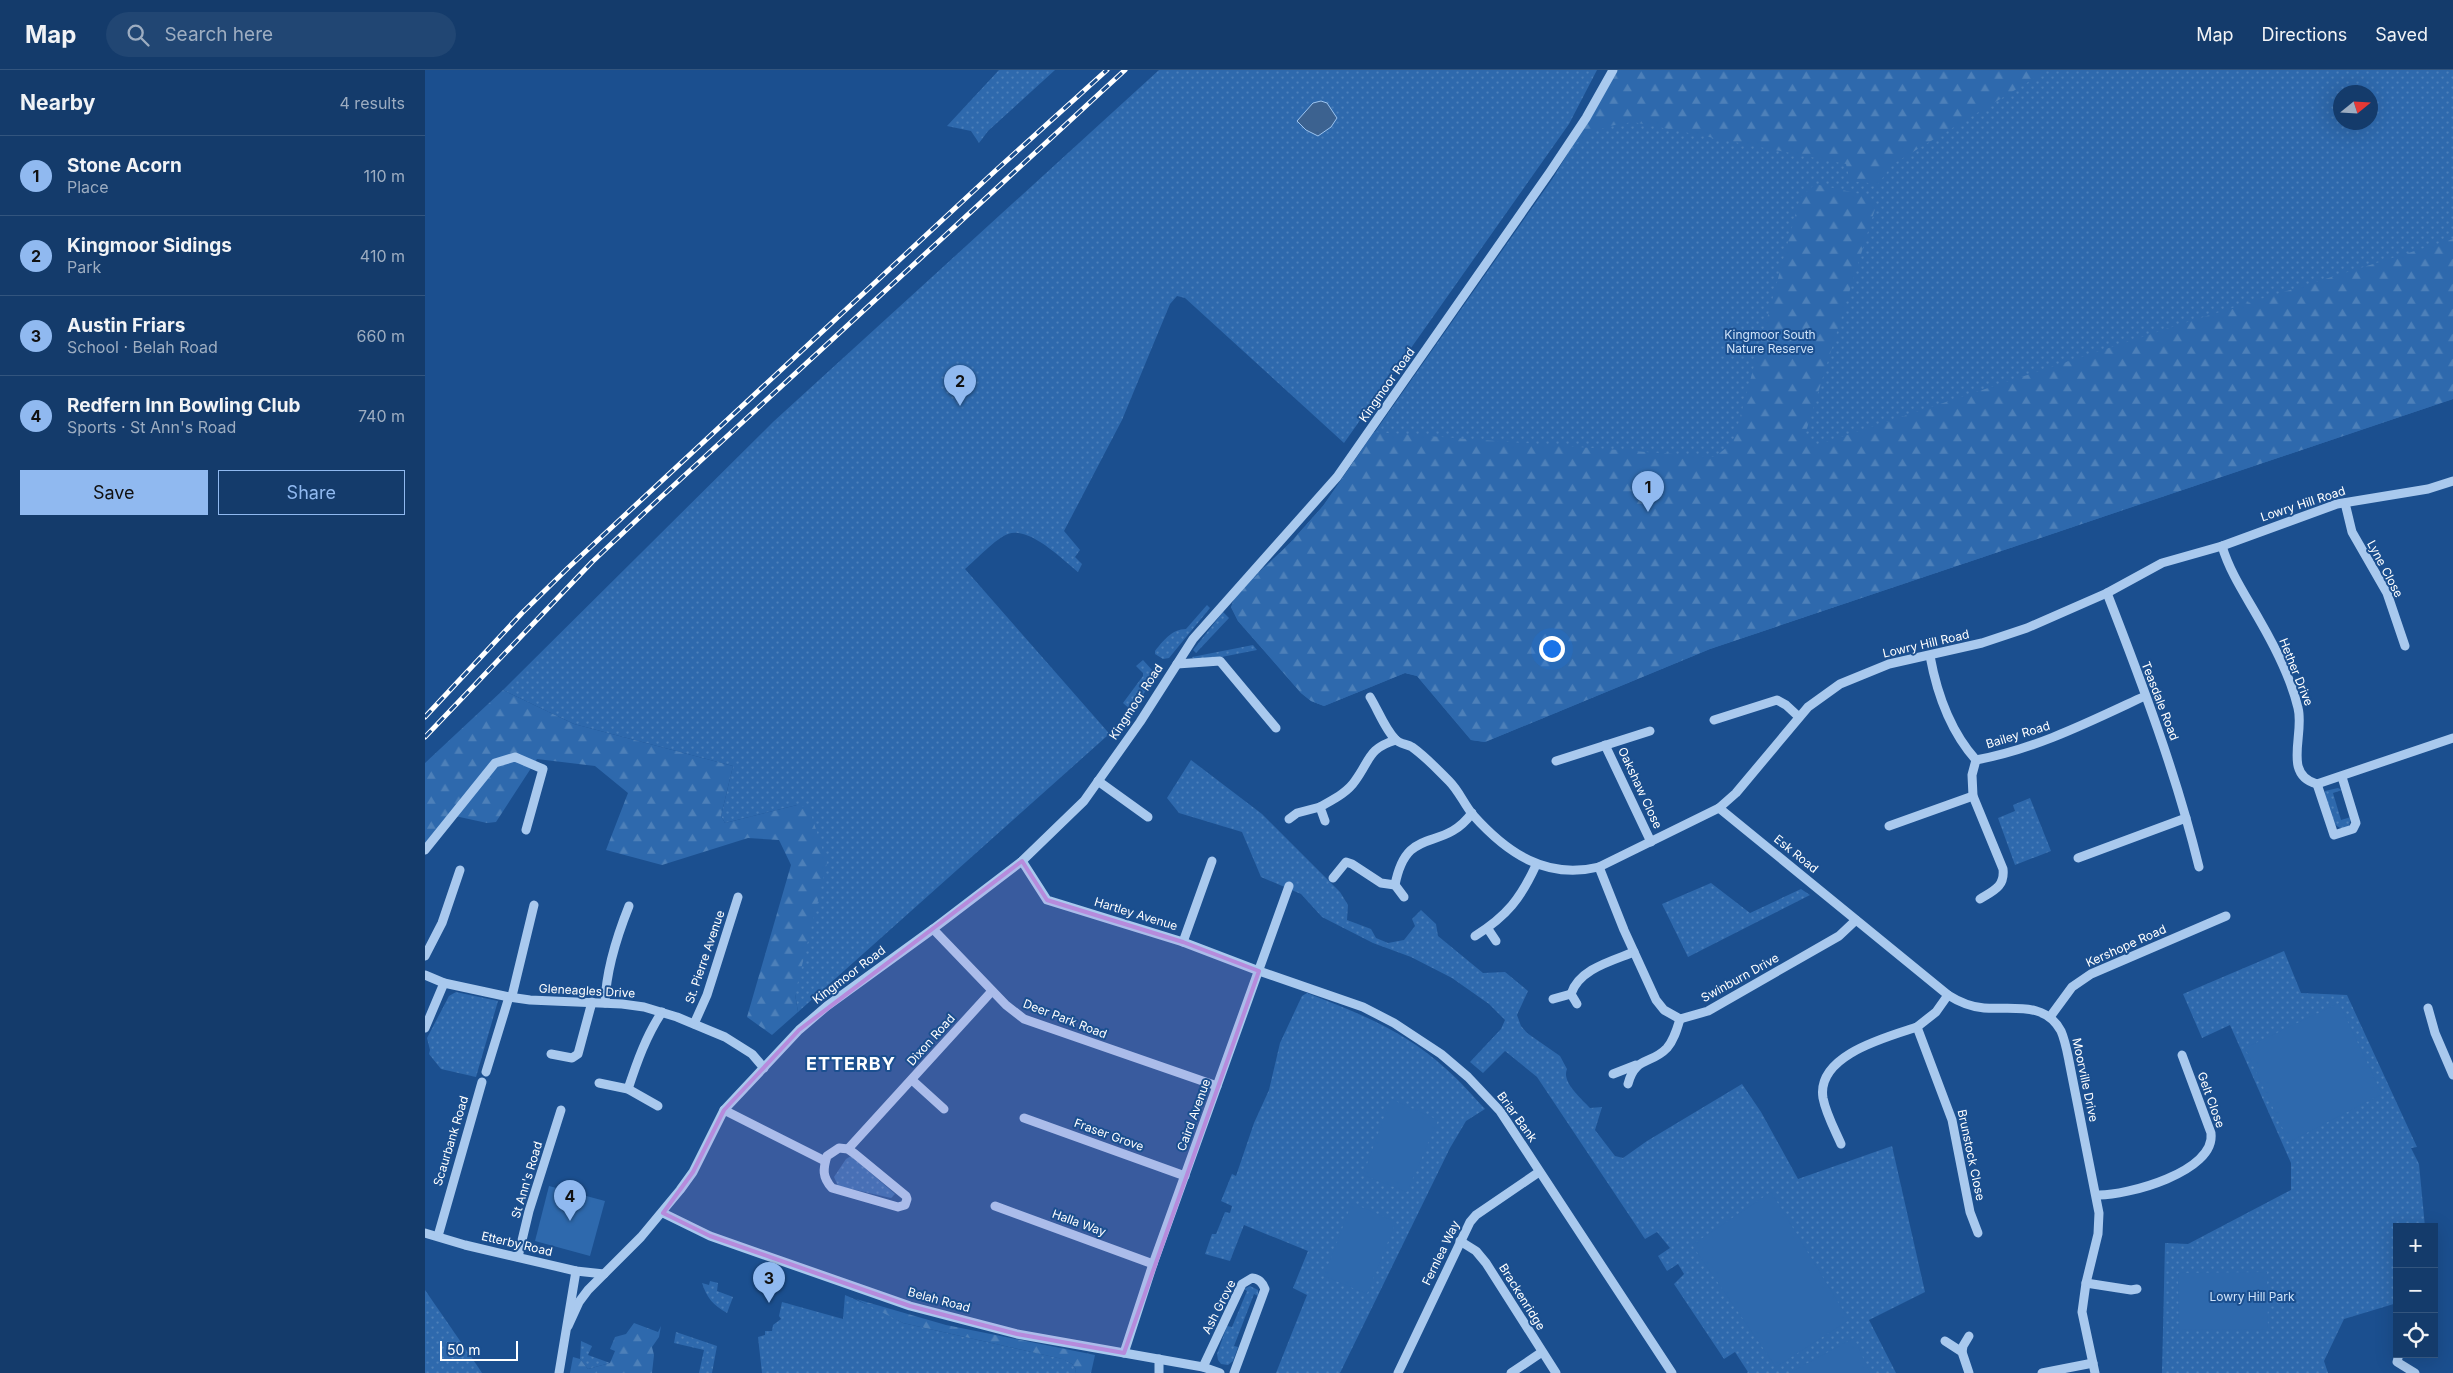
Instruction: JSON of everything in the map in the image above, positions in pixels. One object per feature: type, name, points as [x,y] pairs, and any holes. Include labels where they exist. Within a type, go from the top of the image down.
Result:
[{"type":"street","name":"Kingmoor Road","points":[[568,1326],[579,1302],[663,1212],[693,1172],[724,1110],[799,1030],[827,1006],[933,930],[1021,861],[1084,801],[1140,722],[1193,639],[1337,477],[1566,149],[1613,70]]},
{"type":"street","name":"Lowry Hill Road","points":[[1396,740],[1411,746],[1437,769],[1462,796],[1471,813],[1506,847],[1536,865],[1563,870],[1599,867],[1719,808],[1736,793],[1807,707],[1840,684],[1889,664],[1982,643],[2027,628],[2107,593],[2162,563],[2222,546],[2345,503],[2428,489],[2453,480]]},
{"type":"street","name":"Lyne Close","points":[[2345,503],[2352,532],[2387,593],[2405,646]]},
{"type":"street","name":"Hether Drive","points":[[2222,546],[2233,575],[2269,638],[2299,707],[2301,727],[2297,765],[2304,777],[2317,784]]},
{"type":"street","name":"Teasdale Road","points":[[2107,593],[2156,722],[2199,867]]},
{"type":"street","name":"Bailey Road","points":[[1930,656],[1941,701],[1964,747],[1976,760],[2020,750],[2065,734],[2145,696]]},
{"type":"street","points":[[1177,664],[1220,661],[1276,728]]},
{"type":"street","points":[[1289,819],[1297,812],[1320,807],[1348,789],[1367,760],[1382,744],[1396,740],[1370,697]]},
{"type":"street","points":[[1714,720],[1777,700],[1787,705],[1799,717]]},
{"type":"street","name":"Oakshaw Close","points":[[1556,761],[1650,731]]},
{"type":"street","points":[[2342,777],[2348,803],[2356,822],[2353,829],[2334,835],[2317,784],[2453,738]]},
{"type":"street","name":"Oakshaw Close","points":[[1605,744],[1651,842]]},
{"type":"street","points":[[425,850],[495,763],[515,757],[543,769],[526,830]]},
{"type":"street","points":[[1976,760],[1971,776],[1973,796],[2003,869],[2004,878],[2001,885],[1979,899]]},
{"type":"street","points":[[1098,781],[1148,817]]},
{"type":"street","points":[[1889,826],[1973,796]]},
{"type":"street","points":[[1320,807],[1325,821]]},
{"type":"street","name":"Esk Road","points":[[1719,808],[1856,920]]},
{"type":"street","points":[[1395,885],[1399,868],[1409,851],[1422,842],[1448,835],[1461,826],[1471,813]]},
{"type":"street","points":[[2078,858],[2186,818]]},
{"type":"street","name":"Hartley Avenue","points":[[1021,861],[1047,900],[1183,942],[1259,972]]},
{"type":"street","points":[[1183,942],[1212,862]]},
{"type":"street","points":[[1333,878],[1346,862],[1381,883],[1395,885],[1404,897]]},
{"type":"street","points":[[1475,936],[1488,929],[1523,893],[1536,865]]},
{"type":"street","points":[[1599,867],[1656,1000],[1664,1010],[1680,1019],[1673,1040],[1659,1055],[1613,1074]]},
{"type":"street","points":[[425,956],[443,922],[460,870]]},
{"type":"street","name":"Caird Avenue","points":[[1124,1353],[1153,1264],[1289,886]]},
{"type":"street","name":"St. Pierre Avenue","points":[[694,1024],[707,995],[738,897]]},
{"type":"street","points":[[486,1072],[510,996],[534,905]]},
{"type":"street","points":[[605,1003],[605,990],[618,937],[629,906]]},
{"type":"street","name":"Kershope Road","points":[[2050,1017],[2072,987],[2091,974],[2226,916]]},
{"type":"street","points":[[1856,920],[1948,995],[1976,1007],[2025,1008],[2050,1017]]},
{"type":"street","name":"Swinburn Drive","points":[[1680,1019],[1708,1011],[1839,936],[1856,920]]},
{"type":"street","points":[[1488,929],[1496,941]]},
{"type":"street","name":"Deer Park Road","points":[[933,930],[1013,1012],[1024,1019],[1217,1086]]},
{"type":"street","points":[[1553,998],[1571,994],[1579,979],[1591,971],[1634,952]]},
{"type":"street","name":"Briar Bank","points":[[1259,972],[1363,1007],[1400,1026],[1441,1054],[1487,1096],[1518,1137],[1539,1172],[1672,1373]]},
{"type":"street","name":"Gleneagles Drive","points":[[425,975],[444,984],[530,1000],[592,1002],[644,1007],[694,1024],[741,1046],[764,1068]]},
{"type":"street","points":[[425,1028],[444,984]]},
{"type":"street","name":"Dixon Road","points":[[847,1150],[992,991]]},
{"type":"street","points":[[1571,994],[1577,1004]]},
{"type":"street","points":[[1841,1144],[1823,1098],[1824,1082],[1828,1074],[1854,1051],[1917,1027],[1936,1012],[1948,995]]},
{"type":"street","points":[[551,1054],[572,1058],[578,1054],[592,1002]]},
{"type":"street","points":[[2428,1008],[2438,1041],[2453,1075]]},
{"type":"street","points":[[628,1089],[653,1026],[662,1012]]},
{"type":"street","name":"Moorville Drive","points":[[2050,1017],[2064,1040],[2097,1195],[2098,1234],[2086,1283],[2082,1312],[2095,1373]]},
{"type":"street","name":"Brunstock Close","points":[[1917,1027],[1952,1120],[1970,1212],[1978,1233]]},
{"type":"street","name":"Gelt Close","points":[[2097,1195],[2125,1192],[2155,1185],[2194,1163],[2207,1150],[2211,1143],[2211,1133],[2182,1055]]},
{"type":"street","points":[[1628,1084],[1631,1074],[1637,1065]]},
{"type":"street","points":[[912,1080],[944,1110]]},
{"type":"street","name":"Scaurbank Road","points":[[438,1236],[482,1082]]},
{"type":"street","points":[[599,1083],[628,1089],[658,1106]]},
{"type":"street","name":"St Ann's Road","points":[[518,1257],[529,1211],[561,1110]]},
{"type":"street","points":[[724,1110],[825,1162]]},
{"type":"street","name":"Fraser Grove","points":[[1024,1118],[1185,1176]]},
{"type":"street","points":[[839,1148],[847,1150],[906,1196],[905,1205],[898,1207],[837,1190],[824,1177],[822,1171],[827,1156],[839,1148]]},
{"type":"street","name":"Fernlea Way","points":[[1398,1373],[1460,1241],[1476,1215],[1539,1172]]},
{"type":"street","name":"Halla Way","points":[[995,1206],[1153,1264]]},
{"type":"street","name":"Belah Road","points":[[663,1212],[711,1236],[910,1306],[1017,1334],[1203,1367],[1220,1373]]},
{"type":"street","name":"Etterby Road","points":[[425,1233],[465,1245],[576,1270],[604,1274]]},
{"type":"street","name":"Brackenridge","points":[[1460,1241],[1476,1251],[1486,1263],[1556,1373]]},
{"type":"street","points":[[559,1373],[576,1270]]},
{"type":"street","name":"Ash Grove","points":[[1203,1367],[1242,1284],[1252,1278],[1257,1278],[1265,1289],[1234,1373]]},
{"type":"street","points":[[2086,1283],[2131,1290],[2137,1289]]},
{"type":"street","points":[[1969,1336],[1962,1352],[1969,1373]]},
{"type":"street","points":[[1945,1341],[1962,1352]]},
{"type":"street","points":[[1511,1373],[1542,1352]]},
{"type":"street","points":[[1159,1359],[1159,1373]]},
{"type":"street","points":[[2395,1360],[2415,1373]]},
{"type":"street","points":[[2043,1373],[2093,1363]]},
{"type":"highlighted area","points":[[1022,861],[1047,900],[1183,942],[1259,971],[1124,1353],[1017,1334],[910,1306],[710,1236],[663,1213],[693,1172],[724,1110],[799,1030]]},
{"type":"green space","points":[[999,70],[1055,70],[988,131],[979,143],[971,131],[947,126]]},
{"type":"green space","points":[[1159,70],[1597,70],[1569,124],[1344,443],[1185,298],[1177,296],[1170,304],[1122,420],[1064,531],[1080,550],[1075,557],[1082,564],[1078,572],[1045,545],[1026,535],[1016,533],[1003,536],[965,569],[1114,739],[1107,736],[798,1012],[795,994],[797,805],[725,823],[721,816],[733,766],[574,724],[503,690],[773,422]]},
{"type":"green space","name":"Kingmoor South Nature Reserve","points":[[1618,70],[2453,70],[2453,399],[1710,649],[1485,742],[1471,740],[1417,676],[1405,673],[1324,706],[1311,701],[1301,693],[1238,621],[1231,607],[1246,584],[1290,543],[1323,506],[1553,178]]},
{"type":"green space","points":[[1618,70],[2048,70],[1893,164],[1878,184],[1850,181],[1846,164],[1633,122],[1606,127],[1576,143]]},
{"type":"green space","points":[[1815,184],[1869,196],[1875,209],[1804,438],[1817,445],[2178,325],[2453,239],[2453,399],[1710,649],[1485,742],[1471,740],[1417,676],[1405,673],[1324,706],[1311,701],[1301,693],[1238,621],[1231,607],[1234,598],[1290,543],[1323,506],[1374,432],[1714,457],[1733,443],[1800,198]]},
{"type":"green space","points":[[1207,605],[1210,608],[1169,658],[1163,659],[1155,654],[1155,651],[1172,633],[1186,629]]},
{"type":"green space","points":[[1223,612],[1229,618],[1196,653],[1193,650]]},
{"type":"green space","points":[[1253,645],[1257,650],[1196,662],[1192,657]]},
{"type":"green space","points":[[1143,660],[1153,671],[1155,677],[1132,711],[1123,703],[1143,676],[1143,673],[1136,666]]},
{"type":"green space","points":[[503,690],[574,724],[733,766],[721,816],[725,823],[797,805],[809,808],[827,863],[795,994],[798,1012],[772,1035],[747,1017],[791,865],[779,840],[748,838],[662,865],[606,850],[628,793],[595,766],[537,759],[496,822],[487,823],[455,816],[425,845],[425,763]]},
{"type":"green space","points":[[1191,760],[1262,814],[1340,892],[1348,905],[1347,920],[1371,929],[1376,938],[1388,943],[1404,940],[1415,926],[1412,919],[1421,910],[1436,924],[1438,936],[1483,973],[1505,972],[1528,991],[1517,1015],[1521,1026],[1527,1033],[1560,1056],[1567,1069],[1566,1074],[1570,1085],[1590,1108],[1602,1107],[1595,1130],[1615,1156],[1623,1158],[1647,1141],[1742,1084],[1761,1112],[1798,1179],[1892,1146],[1925,1292],[1869,1320],[1896,1373],[1747,1373],[1735,1352],[1724,1359],[1674,1284],[1684,1274],[1678,1264],[1667,1271],[1658,1256],[1670,1248],[1657,1232],[1645,1239],[1537,1077],[1505,1051],[1483,1073],[1470,1062],[1501,1029],[1505,1020],[1489,1004],[1452,978],[1411,957],[1373,943],[1322,917],[1301,894],[1261,877],[1242,832],[1179,813],[1167,798]]},
{"type":"green space","points":[[2338,788],[2342,790],[2333,793],[2341,820],[2351,817],[2349,826],[2345,829],[2340,828],[2332,821],[2324,796],[2325,791]]},
{"type":"green space","points":[[2030,798],[2051,851],[2015,865],[1998,818],[2015,811],[2013,805]]},
{"type":"green space","points":[[1711,883],[1750,913],[1801,889],[1810,895],[1688,957],[1662,904]]},
{"type":"green space","name":"Lowry Hill Park","points":[[2284,951],[2301,993],[2347,995],[2417,1147],[2411,1148],[2419,1164],[2425,1223],[2393,1223],[2393,1304],[2344,1319],[2324,1361],[2328,1373],[2162,1373],[2165,1243],[2188,1244],[2291,1190],[2291,1163],[2230,1025],[2202,1038],[2183,994]]},
{"type":"green space","points":[[456,992],[498,1001],[476,1077],[441,1069],[429,1054],[427,1038],[449,996]]},
{"type":"green space","points":[[1307,993],[1362,1015],[1413,1043],[1450,1073],[1485,1109],[1466,1121],[1450,1148],[1340,1373],[1276,1373],[1307,1295],[1293,1288],[1308,1251],[1244,1225],[1230,1261],[1205,1254],[1212,1234],[1216,1234],[1225,1212],[1230,1213],[1232,1206],[1221,1201],[1232,1174],[1236,1176],[1254,1123],[1269,1090],[1280,1043],[1302,996]]},
{"type":"green space","points":[[2339,1003],[2382,1094],[2289,1142],[2245,1048]]},
{"type":"green space","points":[[1391,1099],[1438,1120],[1407,1192],[1363,1175]]},
{"type":"green space","points":[[851,1156],[895,1194],[891,1198],[838,1186],[834,1177],[846,1159]]},
{"type":"green space","points":[[549,1186],[605,1201],[590,1256],[535,1241]]},
{"type":"green space","points":[[1771,1192],[1849,1320],[1776,1367],[1692,1245]]},
{"type":"green space","points":[[1352,1203],[1396,1222],[1367,1294],[1324,1276]]},
{"type":"green space","name":"Lowry Hill Park","points":[[2267,1272],[2268,1329],[2179,1330],[2178,1273]]},
{"type":"green space","points":[[710,1281],[718,1283],[717,1291],[733,1297],[727,1313],[714,1304],[706,1293],[702,1283],[709,1285]]},
{"type":"green space","points":[[1250,1286],[1258,1290],[1258,1296],[1254,1294],[1234,1346],[1238,1347],[1233,1361],[1228,1365],[1221,1364],[1217,1354],[1227,1326],[1232,1327],[1247,1291],[1244,1289]]},
{"type":"green space","points":[[425,1290],[476,1364],[482,1373],[425,1373]]},
{"type":"green space","points":[[845,1295],[882,1311],[903,1323],[1063,1359],[1072,1364],[1076,1369],[1075,1373],[762,1373],[758,1337],[765,1335],[765,1331],[772,1331],[773,1325],[781,1319],[779,1316],[782,1302],[843,1319]]},
{"type":"green space","points":[[856,1299],[946,1325],[1095,1355],[1091,1373],[1075,1373],[1076,1369],[1072,1364],[1062,1359],[903,1323]]},
{"type":"green space","points":[[634,1323],[658,1332],[661,1326],[659,1337],[652,1347],[654,1355],[652,1373],[570,1373],[573,1357],[580,1359],[588,1369],[610,1363],[615,1351],[610,1349],[615,1337],[626,1334]]},
{"type":"green space","points":[[676,1332],[717,1346],[712,1373],[699,1373],[704,1350],[674,1343]]},
{"type":"green space","points":[[1854,1338],[1870,1373],[1789,1373]]},
{"type":"green space","points":[[581,1341],[592,1346],[588,1355],[610,1363],[588,1369],[580,1359]]},
{"type":"shaded area","points":[[1321,101],[1327,103],[1337,118],[1331,127],[1318,136],[1306,130],[1297,121],[1313,103]]},
{"type":"railway","points":[[425,717],[522,613],[569,567],[994,172],[1107,70]]},
{"type":"railway","points":[[425,737],[592,562],[1125,70]]},
{"type":"place","name":"Kingmoor Sidings","points":[[960,406]]},
{"type":"place","name":"Stone Acorn","points":[[1648,512]]},
{"type":"place","name":"Redfern Inn Bowling Club","points":[[570,1221]]},
{"type":"place","name":"Austin Friars","points":[[769,1303]]},
{"type":"district","name":"ETTERBY","points":[[851,1064]]}]
